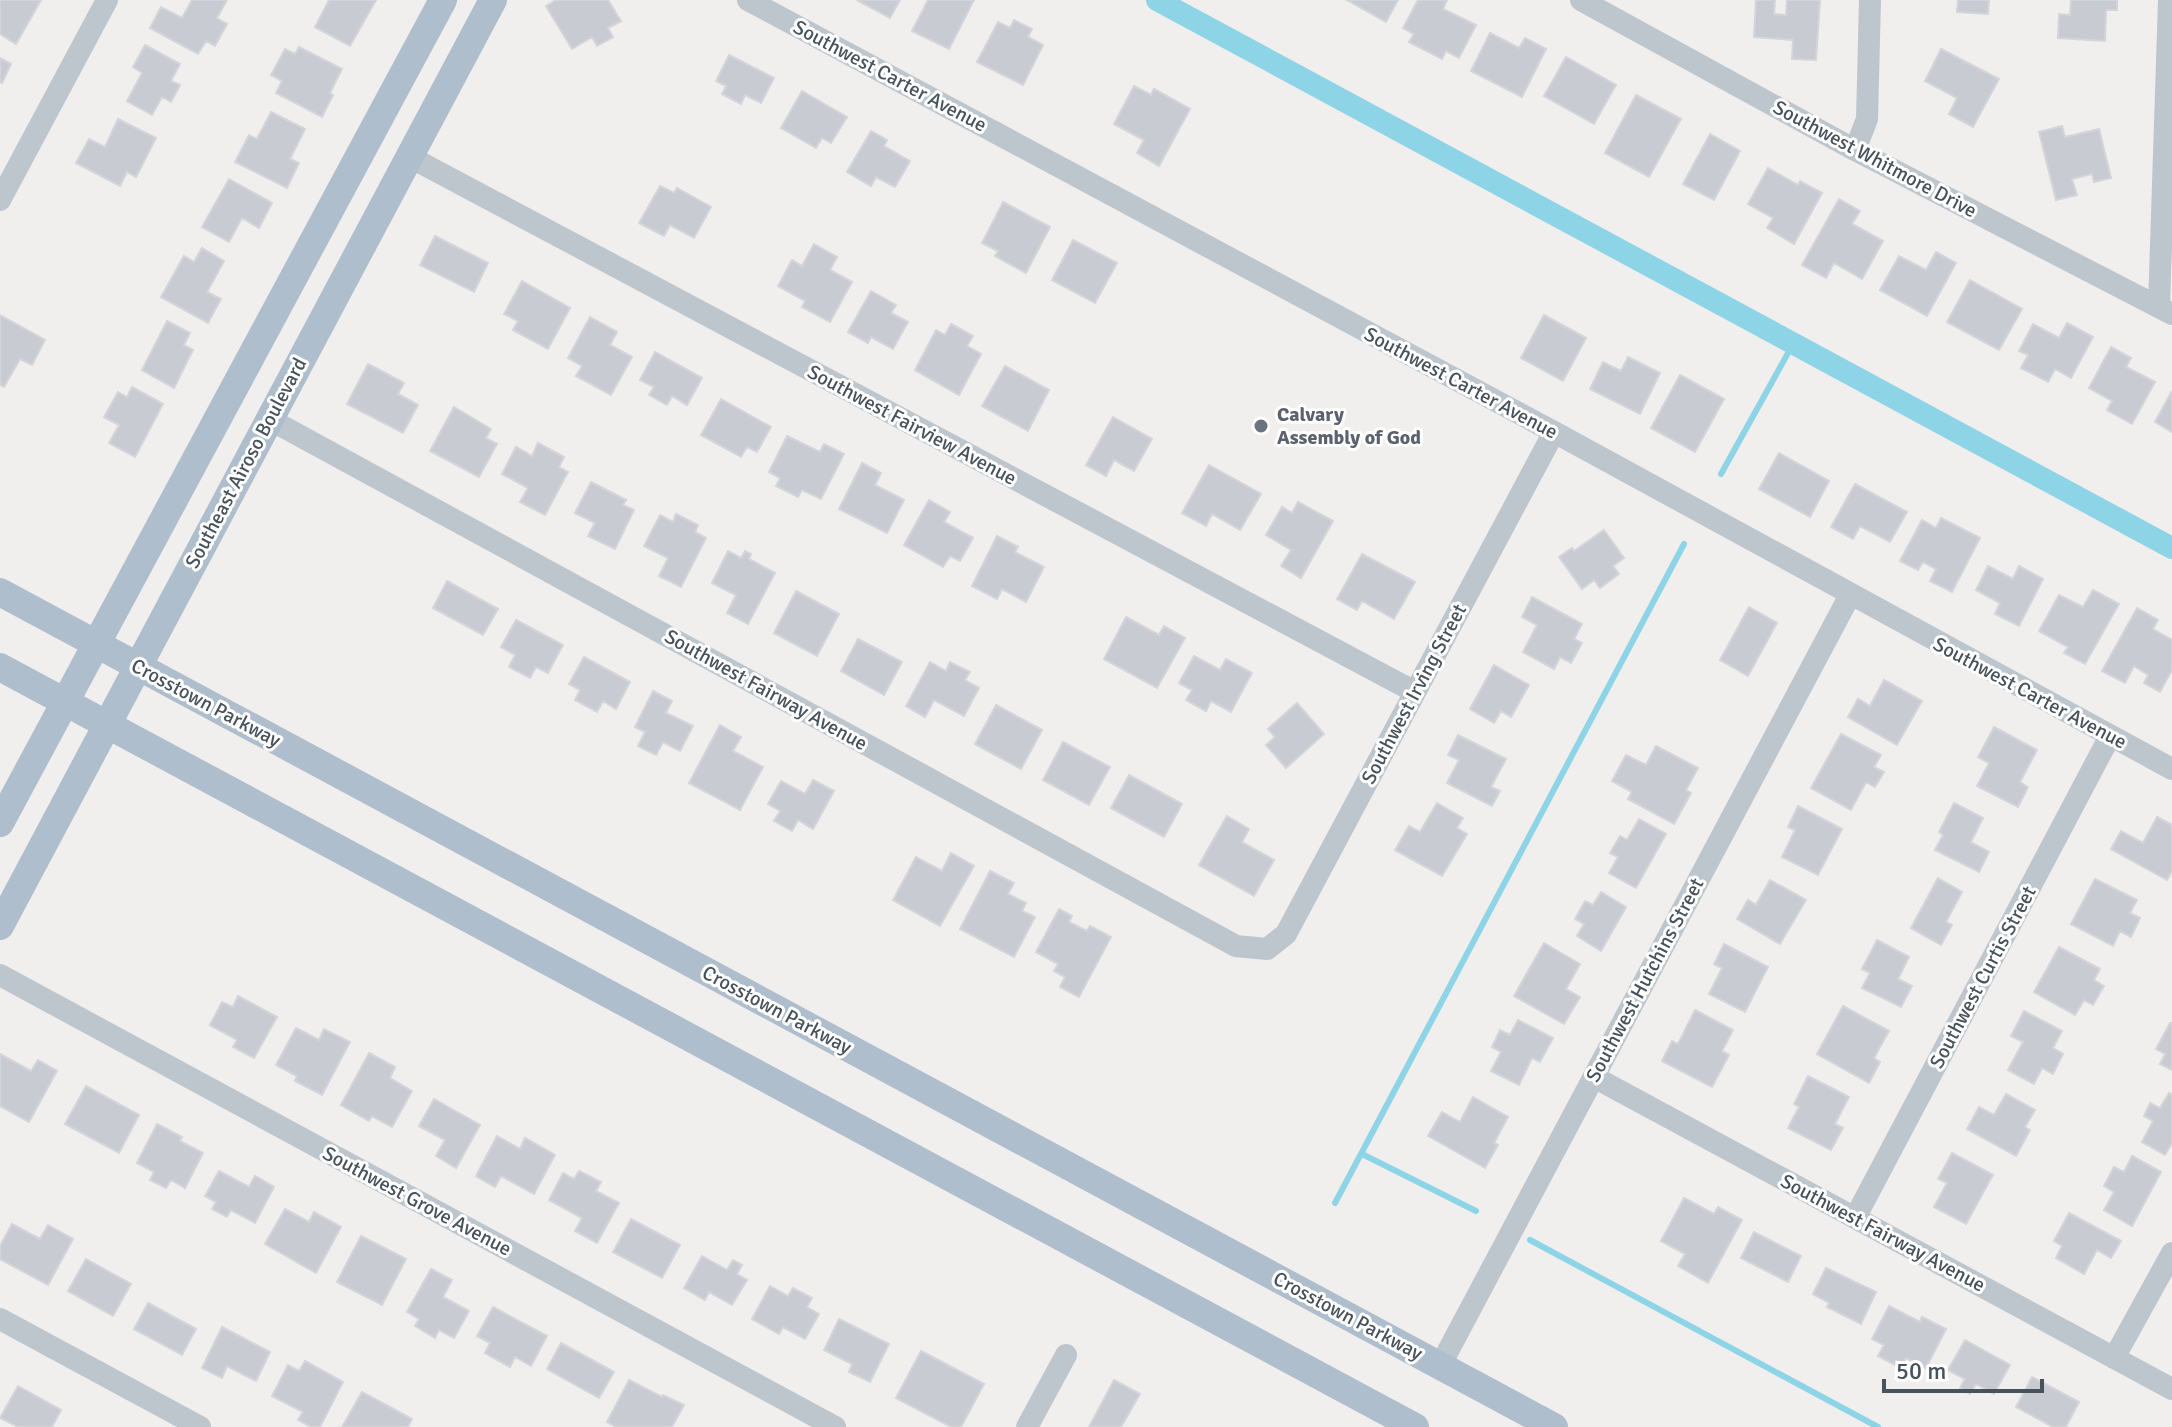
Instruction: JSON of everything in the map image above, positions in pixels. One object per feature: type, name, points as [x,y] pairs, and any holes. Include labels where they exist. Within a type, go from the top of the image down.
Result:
[{"type":"main road","points":[[0,823],[443,0]]},
{"type":"main road","name":"Southeast Airoso Boulevard","points":[[0,926],[493,0]]},
{"type":"main road","name":"Crosstown Parkway","points":[[0,592],[1554,1427]]},
{"type":"main road","points":[[0,667],[1408,1425]]},
{"type":"street","points":[[0,200],[107,0]]},
{"type":"street","name":"Southwest Carter Avenue","points":[[748,0],[1554,432],[2172,769]]},
{"type":"street","name":"Southwest Whitmore Drive","points":[[1581,0],[1855,150],[2166,311]]},
{"type":"street","points":[[1855,150],[1867,119],[1870,0]]},
{"type":"street","points":[[2166,311],[2169,0]]},
{"type":"street","name":"Southwest Fairview Avenue","points":[[410,157],[1415,692]]},
{"type":"street","name":"Southwest Fairway Avenue","points":[[269,419],[1236,946],[1267,949]]},
{"type":"street","name":"Southwest Irving Street","points":[[1267,949],[1286,934],[1554,432]]},
{"type":"street","name":"Southwest Hutchins Street","points":[[1440,1366],[1850,595]]},
{"type":"street","name":"Southwest Curtis Street","points":[[1855,1218],[2110,736]]},
{"type":"street","name":"Southwest Grove Avenue","points":[[0,975],[835,1427]]},
{"type":"street","name":"Southwest Fairway Avenue","points":[[1594,1077],[2172,1389]]},
{"type":"street","points":[[2114,1358],[2172,1253]]},
{"type":"street","points":[[0,1319],[200,1427]]},
{"type":"street","points":[[1027,1427],[1066,1355]]},
{"type":"building","points":[[0,0],[41,0],[16,44],[0,34]]},
{"type":"building","points":[[192,0],[227,0],[217,18],[227,24],[215,46],[206,41],[198,54],[150,28],[161,7],[182,18]]},
{"type":"building","points":[[329,0],[376,0],[350,46],[315,27]]},
{"type":"building","points":[[556,0],[608,0],[621,21],[608,28],[613,37],[597,46],[592,37],[572,49],[546,6]]},
{"type":"building","points":[[857,0],[900,0],[890,18]]},
{"type":"building","points":[[928,0],[974,0],[949,49],[912,31]]},
{"type":"building","points":[[1347,0],[1398,0],[1386,22]]},
{"type":"building","points":[[1418,0],[1447,0],[1443,9],[1476,25],[1459,58],[1446,51],[1442,59],[1409,42],[1414,34],[1403,28]]},
{"type":"building","points":[[1756,0],[1775,0],[1774,14],[1786,15],[1787,0],[1820,0],[1816,60],[1792,59],[1793,40],[1754,37]]},
{"type":"building","points":[[1958,0],[1989,0],[1988,14],[1957,12]]},
{"type":"building","points":[[2071,0],[2117,0],[2117,10],[2106,10],[2105,41],[2058,38],[2059,14],[2070,15]]},
{"type":"building","points":[[1014,20],[1032,29],[1028,37],[1043,45],[1023,85],[977,62],[998,22],[1010,28]]},
{"type":"building","points":[[1490,33],[1519,48],[1525,38],[1546,49],[1522,97],[1471,71]]},
{"type":"building","points":[[145,45],[180,64],[171,81],[180,85],[171,102],[162,97],[152,115],[127,101],[142,73],[133,67]]},
{"type":"building","points":[[299,47],[342,69],[322,117],[276,93],[282,81],[271,75],[285,49],[295,54]]},
{"type":"building","points":[[1941,49],[1999,79],[1973,127],[1949,114],[1957,98],[1925,81]]},
{"type":"building","points":[[729,55],[774,78],[761,103],[745,95],[741,104],[722,94],[726,86],[716,81]]},
{"type":"building","points":[[1566,57],[1616,85],[1594,124],[1544,96]]},
{"type":"building","points":[[0,58],[11,64],[2,83],[0,82]]},
{"type":"building","points":[[1134,86],[1151,95],[1154,89],[1190,109],[1159,166],[1137,153],[1144,140],[1114,124]]},
{"type":"building","points":[[802,91],[847,117],[831,143],[822,138],[816,148],[781,128]]},
{"type":"building","points":[[1636,95],[1681,119],[1649,177],[1605,153]]},
{"type":"building","points":[[271,112],[305,129],[290,159],[299,163],[287,188],[235,162],[249,135],[257,139]]},
{"type":"building","points":[[118,119],[156,138],[136,177],[127,172],[120,186],[76,163],[89,139],[105,147]]},
{"type":"building","points":[[2062,126],[2065,137],[2099,129],[2111,178],[2094,182],[2092,174],[2072,179],[2077,195],[2056,200],[2039,132]]},
{"type":"building","points":[[871,131],[887,140],[884,146],[910,161],[895,187],[876,177],[871,186],[847,172]]},
{"type":"building","points":[[1710,134],[1740,151],[1714,200],[1683,184]]},
{"type":"building","points":[[1768,168],[1798,185],[1800,181],[1822,193],[1794,244],[1767,228],[1773,218],[1748,204]]},
{"type":"building","points":[[229,179],[272,203],[259,228],[242,218],[229,242],[202,227]]},
{"type":"building","points":[[660,186],[674,193],[677,188],[711,207],[694,238],[670,225],[664,236],[639,223]]},
{"type":"building","points":[[1839,199],[1860,211],[1852,224],[1883,241],[1862,279],[1834,263],[1826,278],[1802,265]]},
{"type":"building","points":[[1003,202],[1050,227],[1026,273],[995,256],[998,251],[982,243]]},
{"type":"building","points":[[435,236],[488,263],[474,292],[420,265]]},
{"type":"building","points":[[1073,240],[1117,263],[1095,303],[1052,280]]},
{"type":"building","points":[[814,244],[837,257],[830,270],[852,282],[830,322],[802,307],[805,301],[778,286],[792,260],[802,266]]},
{"type":"building","points":[[202,248],[224,261],[207,292],[221,299],[208,323],[161,297],[184,256],[194,262]]},
{"type":"building","points":[[1936,252],[1956,263],[1927,316],[1880,290],[1899,256],[1926,270]]},
{"type":"building","points":[[1970,280],[2022,309],[1999,350],[1947,322]]},
{"type":"building","points":[[522,281],[570,308],[548,349],[513,330],[518,321],[504,314]]},
{"type":"building","points":[[871,291],[896,305],[891,313],[908,322],[893,349],[871,337],[868,343],[848,332]]},
{"type":"building","points":[[0,315],[45,340],[32,365],[20,359],[4,387],[0,385]]},
{"type":"building","points":[[1544,315],[1586,338],[1563,381],[1521,358]]},
{"type":"building","points":[[590,317],[617,332],[610,345],[632,357],[611,395],[576,376],[582,366],[568,358]]},
{"type":"building","points":[[167,321],[190,333],[184,345],[193,350],[174,388],[142,370]]},
{"type":"building","points":[[2067,323],[2093,337],[2071,378],[2055,369],[2048,382],[2021,368],[2028,355],[2019,351],[2033,324],[2059,338]]},
{"type":"building","points":[[951,324],[973,336],[967,346],[981,354],[959,395],[915,370],[936,330],[945,335]]},
{"type":"building","points":[[2111,347],[2131,358],[2126,367],[2155,382],[2132,424],[2107,410],[2112,401],[2089,388]]},
{"type":"building","points":[[655,352],[702,378],[687,405],[672,396],[667,405],[649,395],[654,387],[640,380]]},
{"type":"building","points":[[1628,357],[1660,373],[1640,414],[1590,389],[1603,362],[1621,371]]},
{"type":"building","points":[[368,364],[404,383],[398,394],[418,405],[403,433],[347,404]]},
{"type":"building","points":[[1005,366],[1049,390],[1028,431],[982,406]]},
{"type":"building","points":[[1680,375],[1724,399],[1695,452],[1651,428]]},
{"type":"building","points":[[132,387],[163,404],[135,457],[109,443],[119,425],[104,417],[118,392],[127,397]]},
{"type":"building","points":[[2172,391],[2172,432],[2155,422]]},
{"type":"building","points":[[721,399],[771,427],[757,452],[747,447],[741,457],[701,435]]},
{"type":"building","points":[[454,407],[491,429],[486,438],[497,444],[479,477],[430,451]]},
{"type":"building","points":[[1113,417],[1152,439],[1134,471],[1114,460],[1106,476],[1086,465]]},
{"type":"building","points":[[787,436],[820,452],[824,444],[844,454],[821,499],[802,490],[798,497],[776,486],[780,478],[769,472]]},
{"type":"building","points":[[538,443],[564,457],[559,467],[568,472],[545,515],[520,502],[528,488],[502,474],[516,447],[532,456]]},
{"type":"building","points":[[1779,453],[1829,481],[1810,517],[1759,489]]},
{"type":"building","points":[[862,463],[881,473],[875,485],[904,500],[887,533],[839,509]]},
{"type":"building","points":[[1209,465],[1261,494],[1240,530],[1212,514],[1206,526],[1182,513]]},
{"type":"building","points":[[591,482],[626,500],[623,505],[634,510],[615,549],[588,536],[595,523],[575,513]]},
{"type":"building","points":[[1855,484],[1907,512],[1890,542],[1860,526],[1853,539],[1831,527]]},
{"type":"building","points":[[929,500],[950,512],[944,522],[973,538],[960,561],[950,556],[943,567],[904,545]]},
{"type":"building","points":[[1298,502],[1333,521],[1301,578],[1281,566],[1291,550],[1266,535],[1282,507],[1292,513]]},
{"type":"building","points":[[676,514],[698,525],[695,532],[706,538],[681,587],[659,576],[668,558],[644,546],[660,515],[673,522]]},
{"type":"building","points":[[1941,518],[1980,538],[1952,592],[1930,581],[1936,569],[1923,562],[1918,570],[1900,561],[1922,520],[1936,528]]},
{"type":"building","points":[[1604,530],[1624,558],[1613,566],[1619,574],[1600,588],[1594,580],[1582,589],[1559,557],[1572,548],[1574,551]]},
{"type":"building","points":[[997,536],[1018,547],[1015,552],[1044,567],[1026,602],[1002,589],[997,599],[972,586]]},
{"type":"building","points":[[728,551],[741,558],[745,551],[751,554],[749,559],[775,573],[748,624],[727,613],[736,595],[712,583]]},
{"type":"building","points":[[1362,554],[1415,582],[1394,619],[1362,601],[1357,610],[1337,599]]},
{"type":"building","points":[[1988,566],[2013,579],[2019,566],[2043,579],[2019,626],[1995,614],[2000,603],[1976,590]]},
{"type":"building","points":[[447,581],[498,609],[483,635],[433,608]]},
{"type":"building","points":[[2093,590],[2119,604],[2085,664],[2064,653],[2068,647],[2039,631],[2059,595],[2083,607]]},
{"type":"building","points":[[796,591],[839,614],[817,656],[774,633]]},
{"type":"building","points":[[1532,597],[1582,624],[1574,639],[1582,643],[1571,663],[1560,657],[1554,669],[1523,652],[1537,625],[1522,617]]},
{"type":"building","points":[[1749,607],[1777,623],[1748,676],[1720,660]]},
{"type":"building","points":[[2137,608],[2158,620],[2153,629],[2172,640],[2172,670],[2160,692],[2144,683],[2148,675],[2134,666],[2125,683],[2102,671]]},
{"type":"building","points":[[1126,617],[1159,635],[1164,626],[1185,638],[1157,688],[1104,659]]},
{"type":"building","points":[[516,620],[563,645],[548,673],[536,667],[530,678],[509,667],[515,655],[501,647]]},
{"type":"building","points":[[858,639],[902,662],[884,695],[841,671]]},
{"type":"building","points":[[1194,656],[1220,670],[1226,659],[1252,673],[1231,712],[1211,701],[1206,711],[1186,700],[1192,690],[1179,683]]},
{"type":"building","points":[[584,657],[630,682],[616,709],[603,701],[597,712],[575,700],[580,690],[569,684]]},
{"type":"building","points":[[930,662],[946,671],[950,662],[970,672],[965,680],[979,688],[964,716],[934,700],[925,717],[906,706]]},
{"type":"building","points":[[1494,665],[1529,685],[1511,717],[1501,711],[1494,723],[1470,709]]},
{"type":"building","points":[[1884,680],[1922,701],[1897,745],[1848,717],[1858,699],[1870,706]]},
{"type":"building","points":[[653,691],[672,701],[666,713],[693,726],[680,751],[663,742],[656,755],[638,746],[645,732],[635,727]]},
{"type":"building","points":[[1297,703],[1324,734],[1286,768],[1266,745],[1275,737],[1268,729]]},
{"type":"building","points":[[996,705],[1042,730],[1021,769],[975,744]]},
{"type":"building","points":[[720,725],[741,737],[733,751],[763,767],[740,810],[689,783]]},
{"type":"building","points":[[1994,727],[2037,750],[2020,782],[2028,787],[2018,807],[1977,786],[1989,763],[1978,757]]},
{"type":"building","points":[[1841,734],[1881,755],[1874,767],[1884,772],[1875,787],[1866,782],[1851,810],[1811,788]]},
{"type":"building","points":[[1458,735],[1506,759],[1491,787],[1500,791],[1492,806],[1447,783],[1459,760],[1448,755]]},
{"type":"building","points":[[1063,742],[1110,767],[1089,805],[1043,780]]},
{"type":"building","points":[[1656,746],[1698,768],[1686,790],[1691,793],[1674,824],[1628,799],[1632,792],[1612,781],[1626,755],[1646,765]]},
{"type":"building","points":[[1129,775],[1182,804],[1164,837],[1111,808]]},
{"type":"building","points":[[813,780],[834,791],[813,829],[798,820],[792,831],[774,821],[780,811],[768,804],[781,781],[805,794]]},
{"type":"building","points":[[1437,803],[1463,818],[1457,828],[1467,834],[1442,876],[1395,850],[1409,826],[1420,832]]},
{"type":"building","points":[[1954,803],[1983,818],[1971,842],[1989,852],[1979,872],[1935,850],[1943,835],[1939,832]]},
{"type":"building","points":[[1798,806],[1842,829],[1818,875],[1782,857],[1795,830],[1788,827]]},
{"type":"building","points":[[1227,816],[1249,829],[1242,842],[1274,860],[1254,896],[1199,865]]},
{"type":"building","points":[[2157,817],[2172,825],[2172,871],[2167,880],[2111,849],[2121,831],[2143,843]]},
{"type":"building","points":[[1639,819],[1666,834],[1636,888],[1609,873],[1618,857],[1610,853],[1620,836],[1627,840]]},
{"type":"building","points":[[951,853],[974,866],[940,926],[893,900],[916,857],[942,871]]},
{"type":"building","points":[[990,871],[1014,883],[1008,894],[1026,903],[1022,911],[1035,917],[1014,957],[960,929]]},
{"type":"building","points":[[1938,878],[1962,892],[1946,922],[1952,925],[1941,945],[1911,928]]},
{"type":"building","points":[[2095,879],[2137,900],[2130,913],[2140,918],[2131,937],[2120,931],[2113,946],[2071,924]]},
{"type":"building","points":[[1770,880],[1806,900],[1780,944],[1737,919],[1748,900],[1756,905]]},
{"type":"building","points":[[1601,892],[1626,907],[1601,951],[1577,936],[1584,924],[1575,919],[1585,901],[1593,905]]},
{"type":"building","points":[[1059,909],[1072,916],[1069,922],[1087,931],[1090,926],[1111,937],[1079,997],[1060,987],[1065,977],[1054,971],[1058,964],[1036,952]]},
{"type":"building","points":[[1877,940],[1909,957],[1898,979],[1912,986],[1901,1007],[1862,988],[1870,973],[1862,969]]},
{"type":"building","points":[[1544,943],[1580,964],[1566,989],[1580,997],[1564,1024],[1514,996]]},
{"type":"building","points":[[1724,944],[1768,967],[1745,1012],[1709,994],[1722,968],[1714,964]]},
{"type":"building","points":[[2059,947],[2100,969],[2094,980],[2104,986],[2093,1005],[2084,1000],[2075,1015],[2034,992]]},
{"type":"building","points":[[238,996],[277,1017],[254,1058],[233,1047],[237,1040],[210,1025],[222,1002],[233,1007]]},
{"type":"building","points":[[1843,1006],[1889,1031],[1874,1058],[1880,1062],[1869,1083],[1817,1054]]},
{"type":"building","points":[[1695,1010],[1733,1030],[1722,1051],[1729,1055],[1712,1087],[1662,1061],[1672,1041],[1678,1044]]},
{"type":"building","points":[[2024,1011],[2062,1031],[2053,1048],[2063,1054],[2053,1074],[2042,1068],[2034,1084],[2008,1070],[2023,1042],[2011,1036]]},
{"type":"building","points":[[1518,1020],[1553,1038],[1540,1062],[1532,1058],[1519,1085],[1491,1071],[1501,1052],[1492,1047],[1500,1030],[1510,1035]]},
{"type":"building","points":[[2170,1023],[2172,1070],[2160,1064],[2165,1054],[2156,1049]]},
{"type":"building","points":[[296,1028],[319,1040],[324,1029],[350,1042],[322,1095],[295,1081],[297,1076],[276,1065]]},
{"type":"building","points":[[369,1053],[395,1067],[390,1078],[412,1091],[392,1127],[372,1116],[369,1121],[341,1105]]},
{"type":"building","points":[[0,1054],[31,1071],[38,1060],[57,1071],[29,1122],[0,1106]]},
{"type":"building","points":[[1808,1076],[1849,1097],[1835,1124],[1843,1128],[1831,1150],[1788,1128],[1799,1107],[1794,1104]]},
{"type":"building","points":[[86,1086],[139,1115],[119,1153],[65,1124]]},
{"type":"building","points":[[2169,1093],[2172,1095],[2172,1143],[2165,1155],[2142,1142],[2153,1121],[2144,1116],[2150,1103],[2160,1108]]},
{"type":"building","points":[[2006,1094],[2035,1110],[2025,1127],[2030,1130],[2016,1156],[1967,1129],[1979,1107],[1994,1115]]},
{"type":"building","points":[[1473,1097],[1508,1117],[1485,1168],[1428,1136],[1442,1112],[1460,1122]]},
{"type":"building","points":[[434,1099],[480,1125],[456,1168],[436,1156],[445,1140],[419,1126]]},
{"type":"building","points":[[157,1124],[203,1153],[185,1188],[171,1180],[166,1188],[150,1180],[154,1172],[137,1163]]},
{"type":"building","points":[[497,1136],[520,1149],[525,1138],[555,1155],[534,1194],[501,1176],[495,1187],[476,1176]]},
{"type":"building","points":[[1952,1153],[1993,1175],[1966,1224],[1934,1207],[1947,1183],[1938,1179]]},
{"type":"building","points":[[2132,1156],[2161,1172],[2132,1226],[2104,1210],[2114,1192],[2104,1186],[2114,1167],[2124,1172]]},
{"type":"building","points":[[219,1171],[249,1187],[255,1176],[274,1187],[255,1223],[231,1210],[227,1217],[212,1209],[216,1202],[205,1196]]},
{"type":"building","points":[[579,1171],[601,1182],[596,1191],[619,1203],[597,1243],[575,1231],[582,1218],[549,1200],[563,1173],[574,1179]]},
{"type":"building","points":[[1684,1198],[1714,1214],[1718,1207],[1742,1220],[1708,1283],[1678,1266],[1685,1254],[1661,1241]]},
{"type":"building","points":[[285,1209],[309,1222],[314,1212],[341,1227],[316,1273],[265,1244]]},
{"type":"building","points":[[2069,1213],[2121,1241],[2111,1258],[2097,1250],[2084,1274],[2056,1258],[2062,1246],[2054,1241]]},
{"type":"building","points":[[631,1219],[680,1245],[662,1278],[613,1252]]},
{"type":"building","points":[[12,1224],[40,1239],[48,1225],[73,1239],[48,1285],[0,1259],[0,1246]]},
{"type":"building","points":[[1754,1232],[1801,1256],[1788,1282],[1741,1258]]},
{"type":"building","points":[[361,1236],[406,1259],[382,1305],[337,1282]]},
{"type":"building","points":[[702,1256],[727,1270],[733,1260],[742,1265],[737,1274],[747,1280],[732,1305],[709,1292],[705,1300],[684,1288]]},
{"type":"building","points":[[86,1259],[131,1284],[113,1316],[68,1291]]},
{"type":"building","points":[[1826,1268],[1876,1292],[1861,1324],[1827,1307],[1829,1303],[1813,1294]]},
{"type":"building","points":[[431,1269],[452,1280],[443,1297],[469,1311],[454,1338],[439,1330],[435,1338],[415,1326],[419,1319],[407,1312]]},
{"type":"building","points":[[770,1286],[788,1296],[793,1288],[812,1298],[807,1307],[819,1314],[805,1339],[783,1327],[779,1334],[752,1319]]},
{"type":"building","points":[[148,1303],[196,1329],[182,1355],[134,1329]]},
{"type":"building","points":[[1889,1306],[1920,1322],[1922,1317],[1946,1329],[1926,1368],[1906,1358],[1901,1368],[1878,1356],[1884,1345],[1872,1339]]},
{"type":"building","points":[[493,1307],[547,1336],[531,1366],[515,1357],[510,1367],[485,1353],[490,1343],[477,1336]]},
{"type":"building","points":[[839,1319],[889,1344],[870,1382],[849,1372],[852,1364],[824,1350]]},
{"type":"building","points":[[222,1327],[270,1352],[256,1381],[227,1366],[222,1378],[202,1368]]},
{"type":"building","points":[[1965,1340],[2010,1365],[1994,1394],[1976,1384],[1970,1394],[1960,1388],[1965,1379],[1948,1370]]},
{"type":"building","points":[[561,1343],[614,1372],[599,1398],[547,1369]]},
{"type":"building","points":[[921,1351],[984,1384],[961,1427],[951,1427],[896,1398]]},
{"type":"building","points":[[305,1361],[343,1382],[320,1427],[311,1427],[298,1420],[303,1412],[272,1396],[288,1365],[299,1371]]},
{"type":"building","points":[[2032,1377],[2079,1402],[2066,1427],[2053,1427],[2016,1407]]},
{"type":"building","points":[[629,1380],[684,1405],[672,1427],[616,1427],[607,1422]]},
{"type":"building","points":[[1114,1380],[1140,1394],[1121,1427],[1089,1427]]},
{"type":"building","points":[[18,1386],[61,1410],[52,1427],[18,1427],[0,1418]]},
{"type":"building","points":[[362,1392],[412,1419],[408,1427],[342,1427]]},
{"type":"waterway","points":[[1157,0],[2172,548]]},
{"type":"waterway","points":[[1721,474],[1793,344]]},
{"type":"waterway","points":[[1335,1203],[1684,544]]},
{"type":"waterway","points":[[1362,1154],[1476,1211]]},
{"type":"waterway","points":[[1530,1240],[1878,1427]]},
{"type":"place","name":"Calvary Assembly of God","points":[[1261,426]]}]
